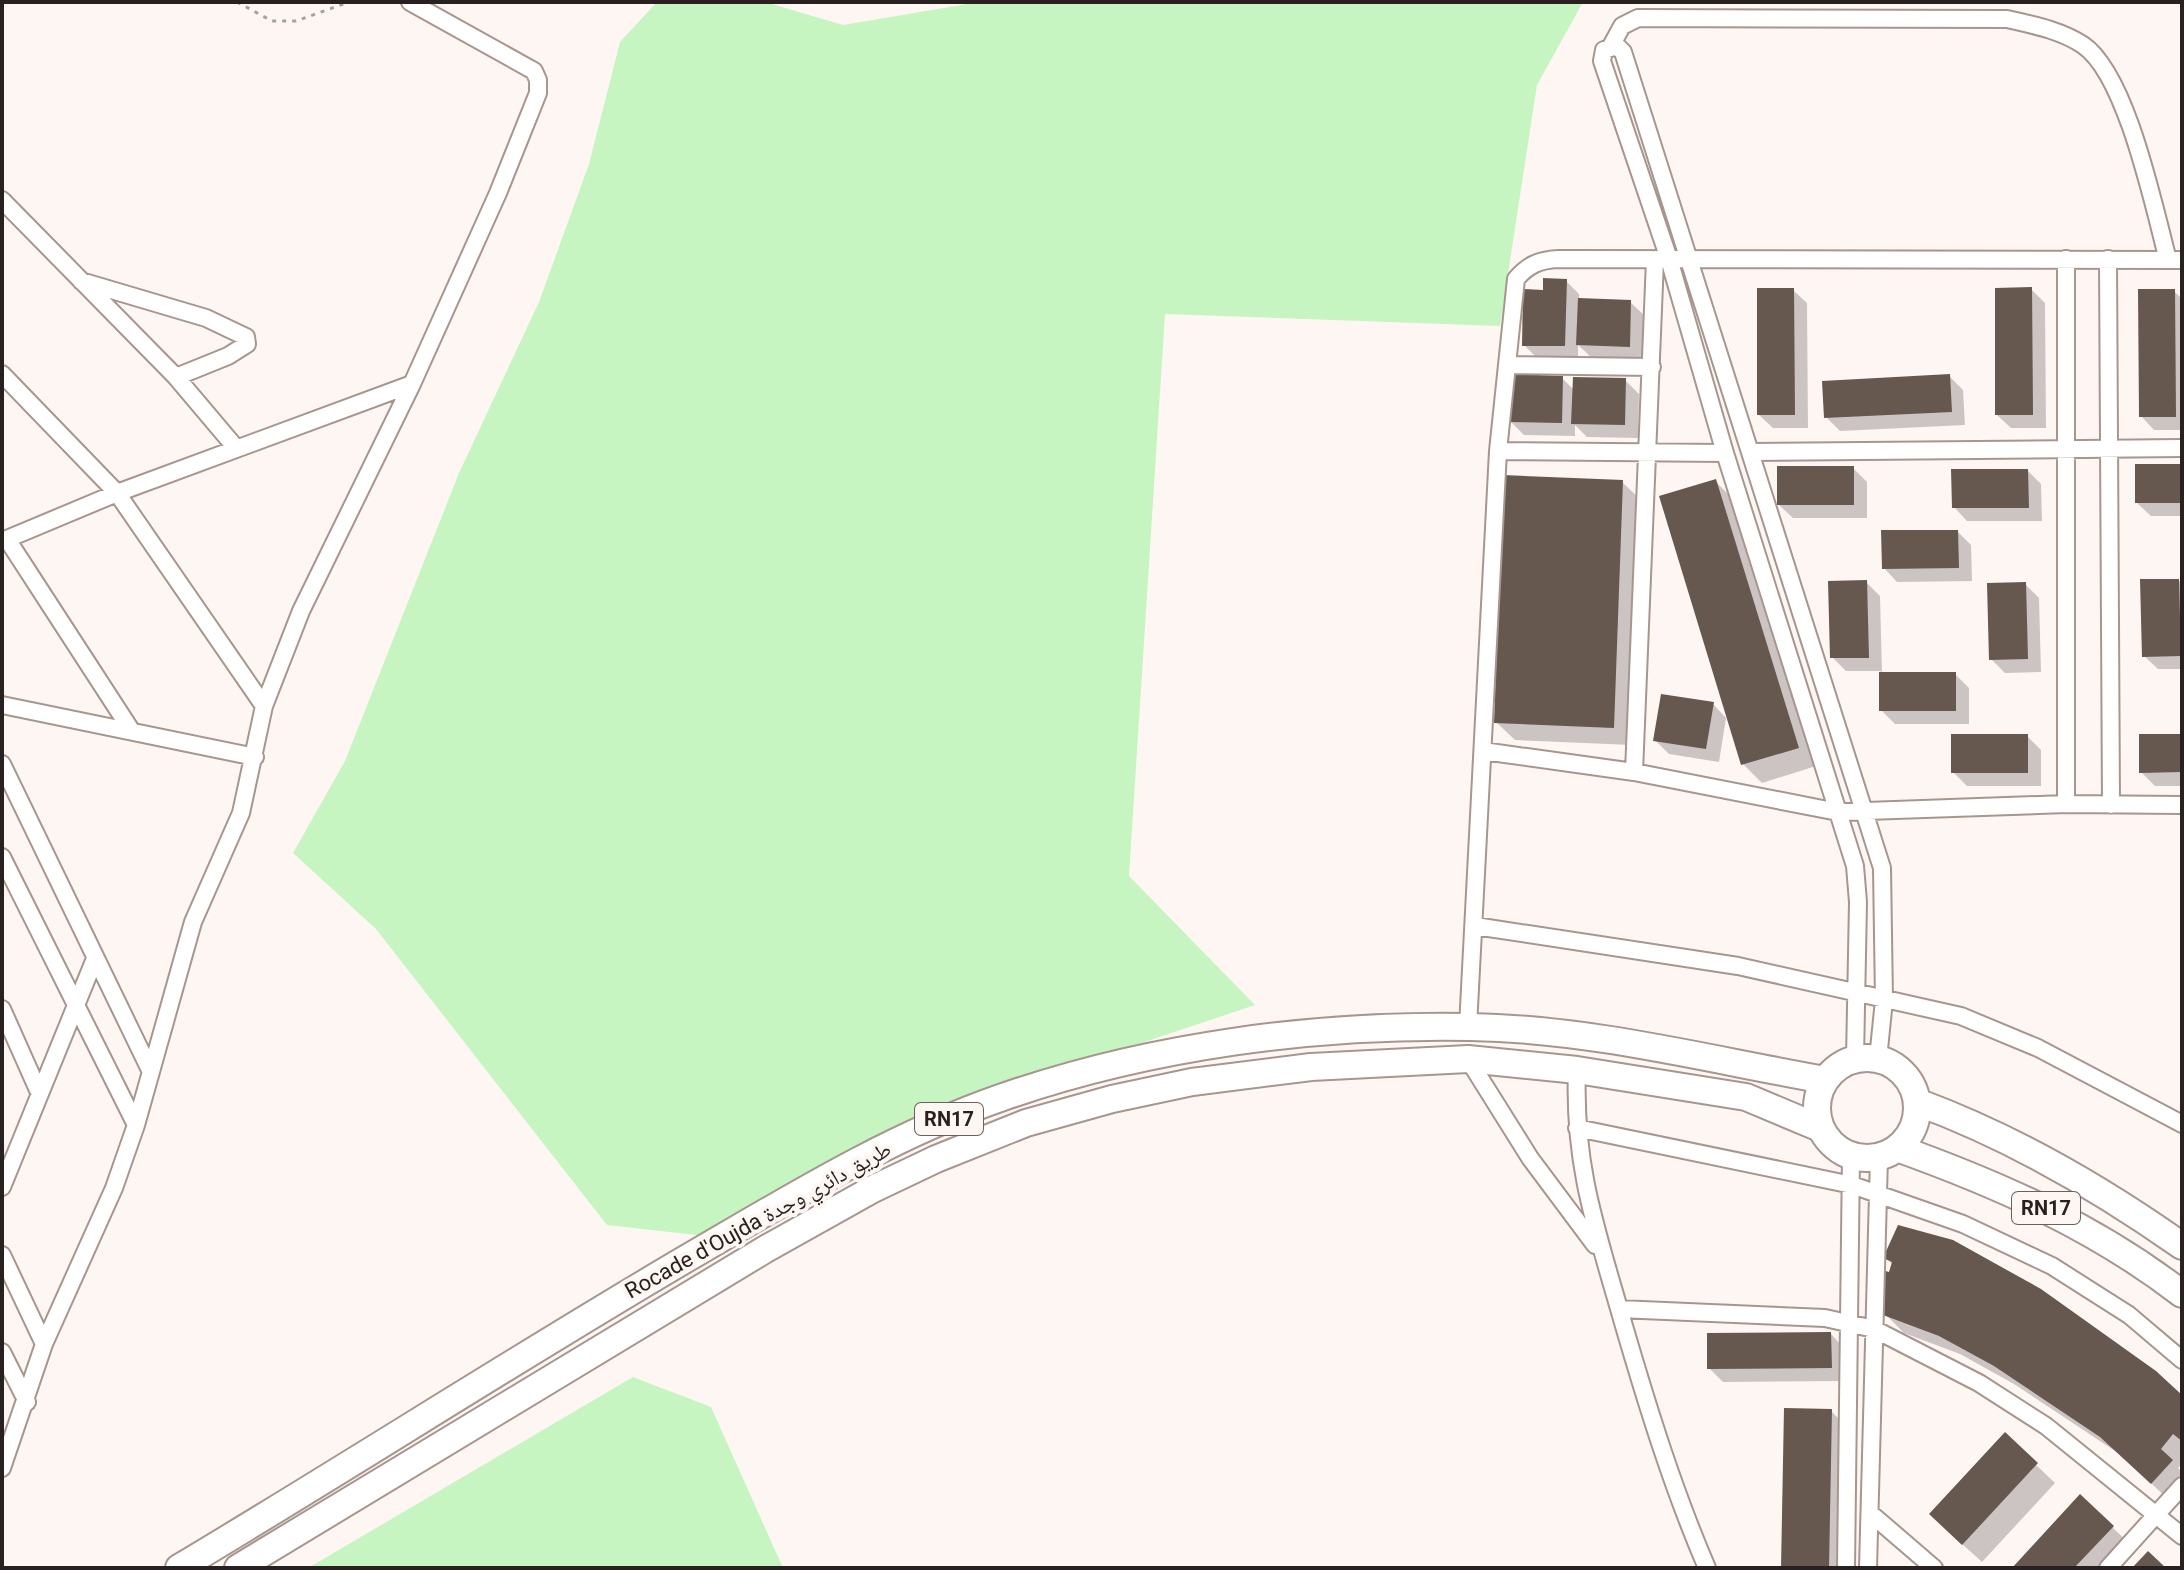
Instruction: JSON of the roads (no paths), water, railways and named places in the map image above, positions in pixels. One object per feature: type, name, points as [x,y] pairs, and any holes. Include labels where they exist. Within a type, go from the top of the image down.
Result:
[{"type":"highway","name":"Rocade d'Oujda طريق دائري وجدة","points":[[179,1568],[591,1314],[787,1199],[931,1125],[1054,1082],[1208,1046],[1365,1031],[1468,1027],[1596,1037],[1825,1080]]},
{"type":"highway","name":"Rocade d'Oujda طريق دائري وجدة","points":[[238,1568],[764,1250],[873,1189],[936,1159],[1026,1123],[1112,1099],[1192,1082],[1311,1067],[1468,1059],[1577,1070],[1746,1097],[1820,1128]]},
{"type":"highway","points":[[1820,1128],[1816,1103],[1825,1080],[1838,1066],[1867,1059],[1905,1075],[1917,1102],[1913,1128],[1888,1153]]},
{"type":"highway","name":"RN17","points":[[1917,1102],[1983,1126],[2128,1207],[2182,1246]]},
{"type":"highway","name":"RN17","points":[[1820,1128],[1828,1140],[1851,1156],[1888,1153],[2022,1195],[2138,1260],[2182,1294]]},
{"type":"street","points":[[2,1468],[27,1402],[44,1344],[114,1188],[136,1125],[193,922],[241,813],[264,706],[301,611],[412,384],[528,121],[538,80],[534,71],[410,2]]},
{"type":"street","points":[[1468,1027],[1498,451],[1516,279],[1526,267],[1558,259],[2175,260],[2109,74],[2085,46],[2050,29],[2007,19],[1638,18],[1622,26],[1610,48]]},
{"type":"street","points":[[1619,46],[1623,52],[1691,258],[1882,868],[1884,1000],[1867,1059],[1859,994],[1857,886],[1838,812],[1602,61],[1603,52],[1610,48],[1619,46]]},
{"type":"street","points":[[2,200],[176,377],[236,448]]},
{"type":"street","points":[[1634,772],[1652,367],[1662,259]]},
{"type":"street","points":[[2066,259],[2066,804]]},
{"type":"street","points":[[2108,259],[2111,805]]},
{"type":"street","points":[[80,281],[206,318],[246,337],[247,344],[228,356],[176,377]]},
{"type":"street","points":[[1507,365],[1652,367]]},
{"type":"street","points":[[2,374],[117,493],[264,706]]},
{"type":"street","points":[[131,730],[4,540],[117,493],[412,384]]},
{"type":"street","points":[[1752,452],[2182,448]]},
{"type":"street","points":[[1498,451],[1725,453]]},
{"type":"street","points":[[2,705],[255,757]]},
{"type":"street","points":[[1483,751],[1634,772],[1838,812],[2066,804],[2182,805]]},
{"type":"street","points":[[4,775],[151,1072]]},
{"type":"street","points":[[2,857],[6,880],[136,1125]]},
{"type":"street","points":[[1475,926],[1738,966],[1961,1016],[2038,1048],[2143,1100],[2182,1124]]},
{"type":"street","points":[[2,1187],[38,1090],[94,961]]},
{"type":"street","points":[[2,1009],[38,1090]]},
{"type":"street","points":[[1468,1059],[1530,1158],[1603,1256]]},
{"type":"street","points":[[1577,1070],[1577,1128],[1587,1205],[1679,1502],[1707,1568]]},
{"type":"street","points":[[1577,1128],[1852,1185],[1963,1224],[2052,1266],[2129,1315],[2182,1360]]},
{"type":"street","points":[[1868,1568],[1880,1193],[1888,1153]]},
{"type":"street","points":[[1846,1568],[1852,1323],[1851,1156]]},
{"type":"street","points":[[2,1255],[44,1344]]},
{"type":"street","points":[[1619,1309],[1825,1318],[1874,1329],[1979,1383],[2046,1426],[2182,1536]]},
{"type":"street","points":[[2,1352],[27,1402]]},
{"type":"street","points":[[2108,1568],[2182,1486]]},
{"type":"street","points":[[1870,1513],[1934,1568]]}]
